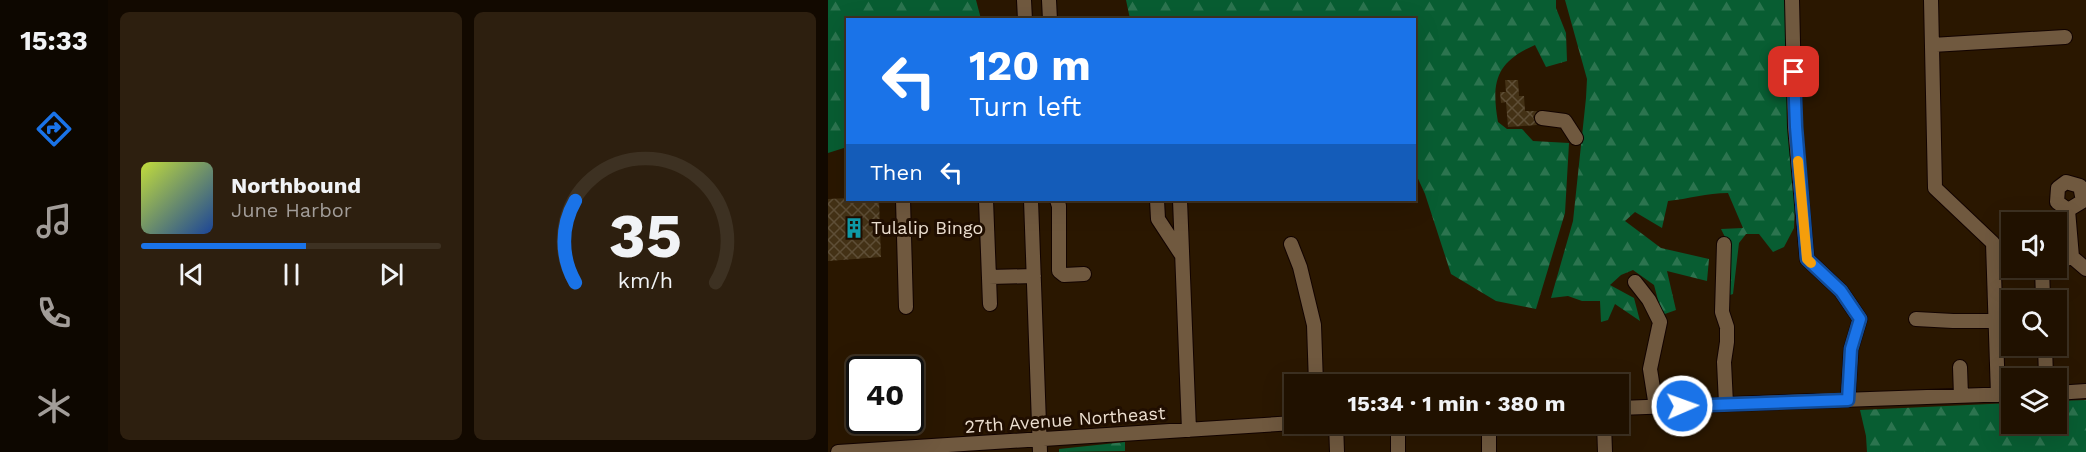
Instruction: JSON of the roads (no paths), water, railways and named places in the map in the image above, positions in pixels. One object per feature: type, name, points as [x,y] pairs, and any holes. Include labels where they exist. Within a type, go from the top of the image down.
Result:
[{"type":"street","points":[[1024,0],[1025,18]]},
{"type":"street","points":[[1049,0],[1050,18]]},
{"type":"street","points":[[1792,0],[1796,127],[1807,259],[1841,291],[1860,319],[1851,349],[1848,400]]},
{"type":"street","points":[[1931,0],[1935,188],[1993,243],[1995,321],[2001,368]]},
{"type":"street","points":[[1932,45],[2065,37]]},
{"type":"street","points":[[1542,118],[1565,121],[1576,138]]},
{"type":"street","points":[[903,201],[906,307]]},
{"type":"street","points":[[986,201],[990,304]]},
{"type":"street","points":[[1031,201],[1040,446]]},
{"type":"street","points":[[1057,201],[1059,271],[1064,275],[1084,274]]},
{"type":"street","points":[[1157,201],[1158,219],[1182,256]]},
{"type":"street","points":[[1180,201],[1189,430]]},
{"type":"street","points":[[2068,210],[2072,257],[2086,269]]},
{"type":"street","points":[[1291,244],[1300,267],[1314,325],[1316,374]]},
{"type":"street","points":[[1724,244],[1722,312],[1727,335],[1724,362],[1726,404]]},
{"type":"street","points":[[2067,259],[2072,257]]},
{"type":"street","points":[[989,277],[1034,276]]},
{"type":"street","points":[[1635,282],[1649,300],[1660,322],[1650,369],[1656,407]]},
{"type":"street","points":[[1916,319],[1995,321]]},
{"type":"street","points":[[1960,368],[1961,396]]},
{"type":"street","points":[[2067,392],[2086,391]]},
{"type":"street","points":[[1629,408],[2001,395]]},
{"type":"street","name":"27th Avenue Northeast","points":[[838,452],[1040,446],[1189,430],[1284,424]]},
{"type":"street","points":[[1336,434],[1337,452]]},
{"type":"street","points":[[1398,434],[1398,452]]},
{"type":"street","points":[[1489,434],[1489,452]]},
{"type":"street","points":[[1604,434],[1605,452]]},
{"type":"place","name":"Tulalip Bingo","points":[[854,228]]}]
